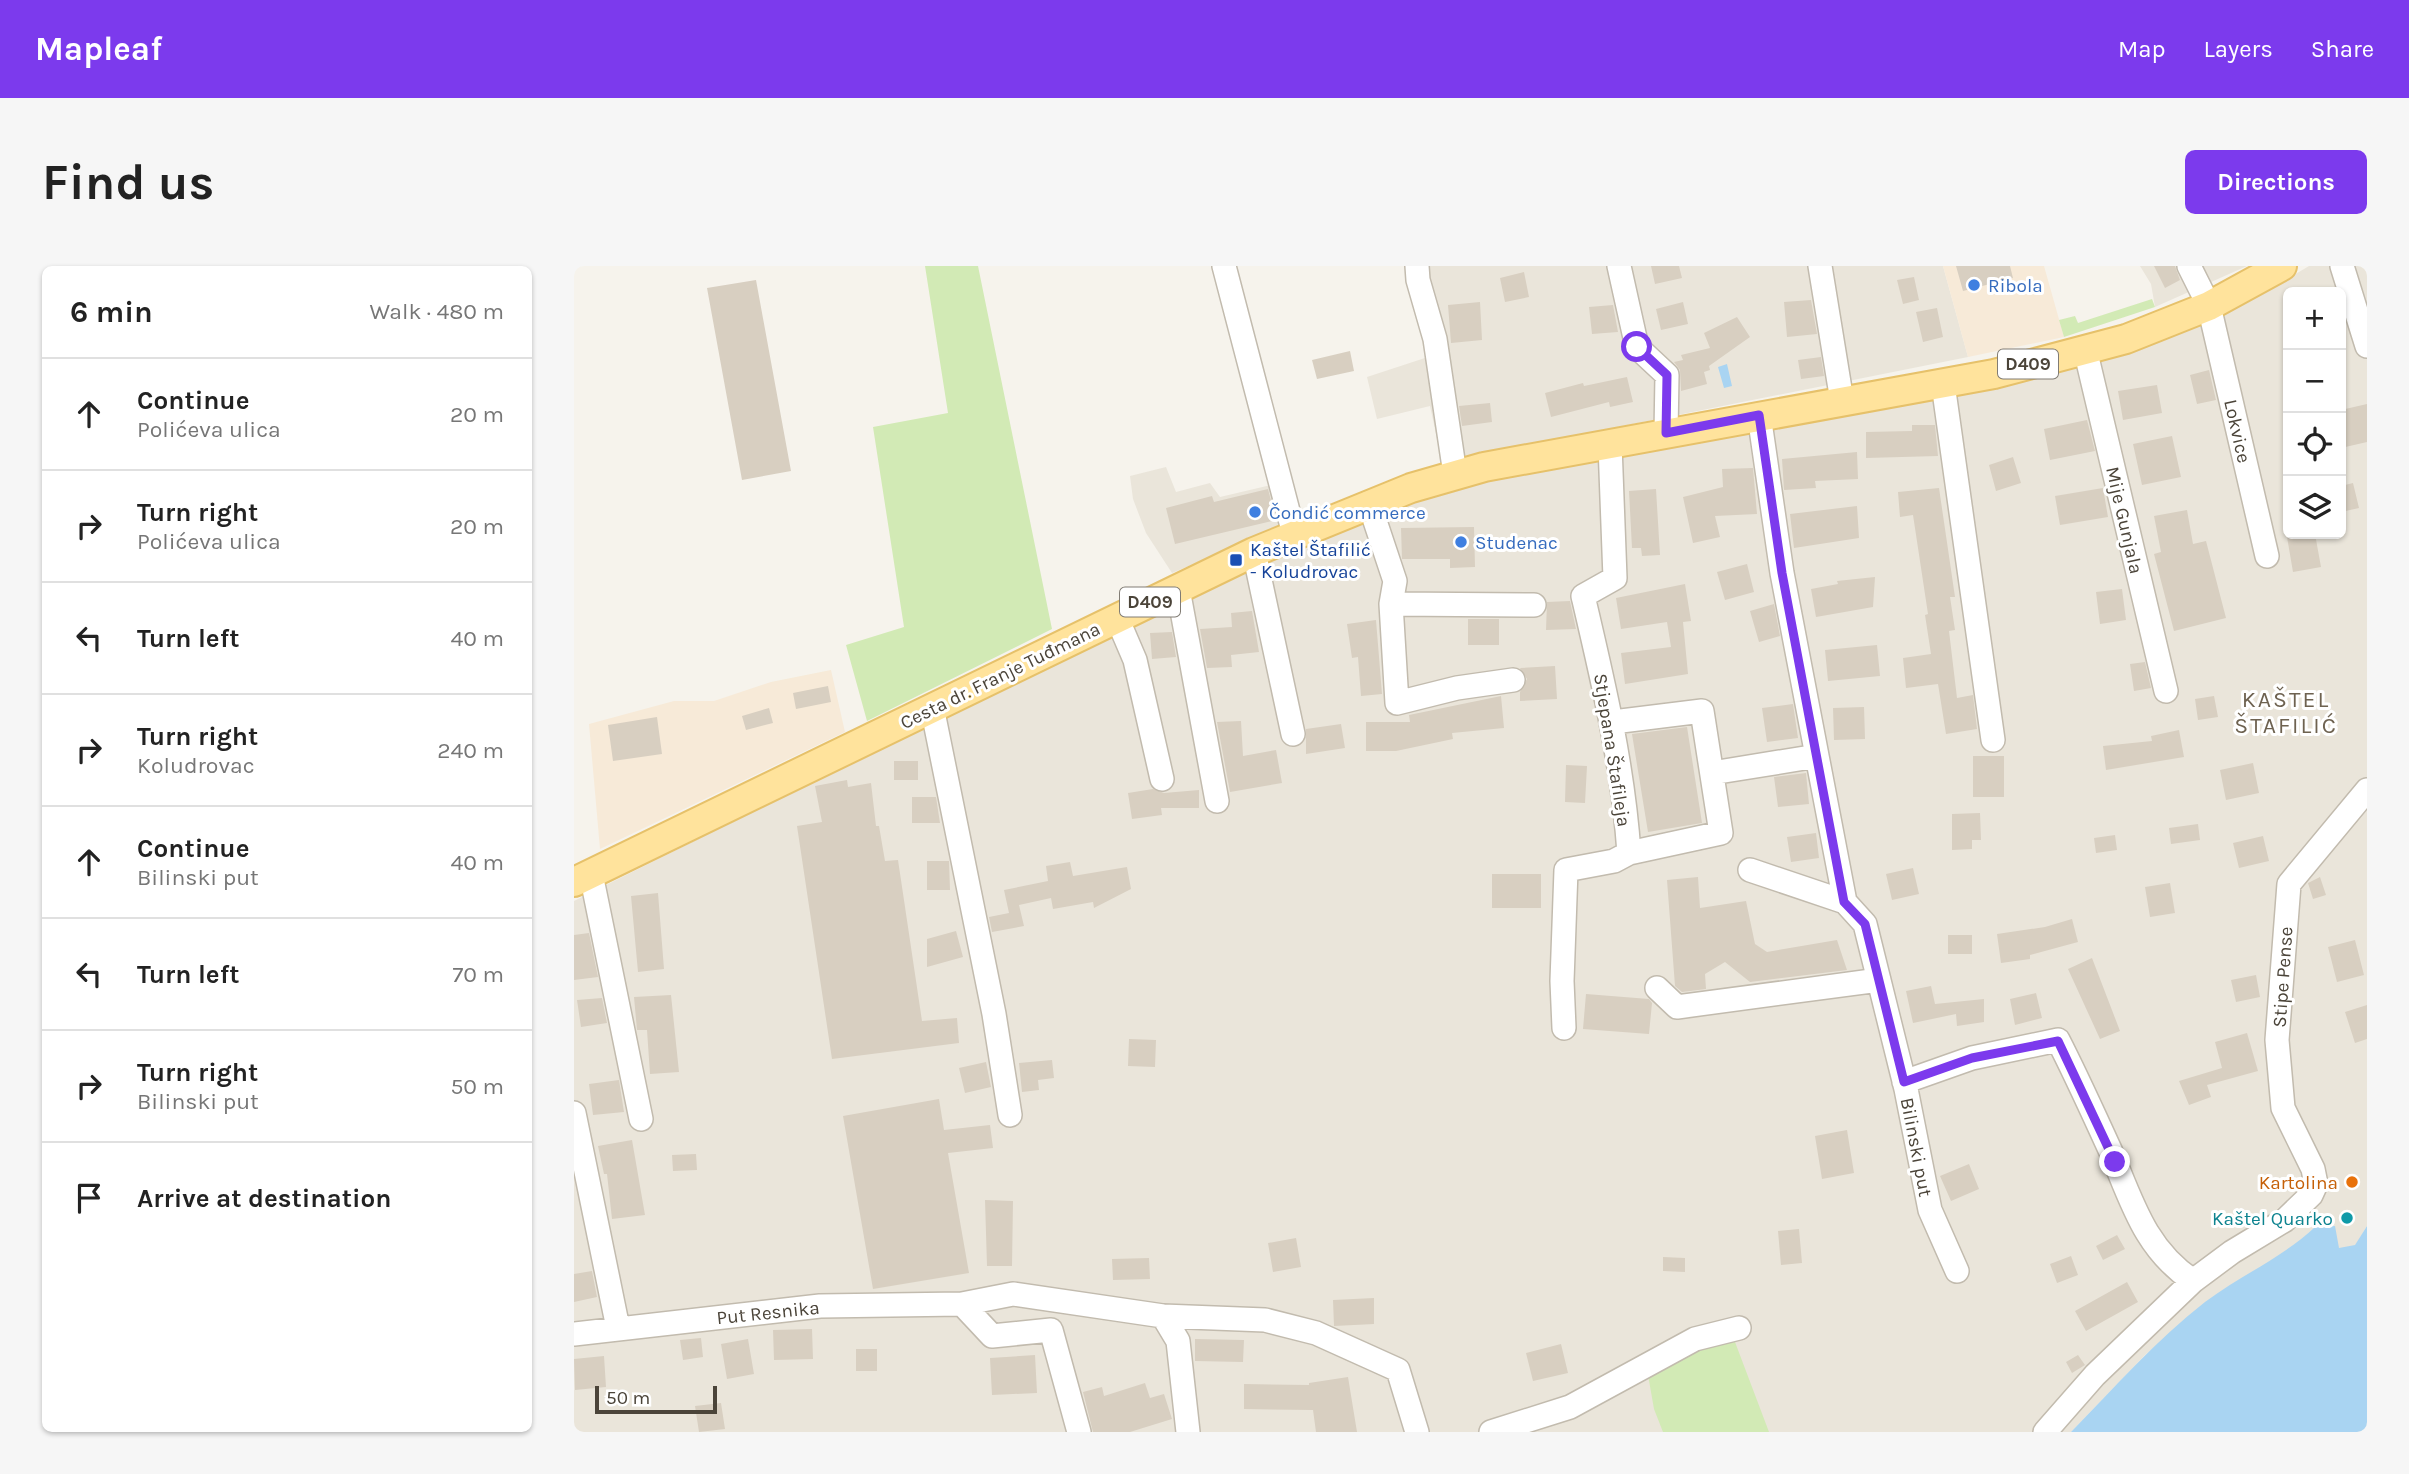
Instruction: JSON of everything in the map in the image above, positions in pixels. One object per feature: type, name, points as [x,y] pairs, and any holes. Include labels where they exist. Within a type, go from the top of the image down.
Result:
[{"type":"main road","name":"Cesta dr. Franje Tuđmana","points":[[583,878],[1254,552],[1369,503],[1455,474],[1759,415],[1994,374],[2126,339],[2209,306],[2282,266]]},
{"type":"street","points":[[1224,266],[1294,534]]},
{"type":"street","points":[[1417,266],[1418,279],[1435,339],[1455,474]]},
{"type":"street","points":[[1619,266],[1637,347],[1667,375],[1666,433]]},
{"type":"street","points":[[1820,266],[1842,401]]},
{"type":"street","name":"Lokvice","points":[[2189,266],[2209,306],[2267,556]]},
{"type":"street","points":[[2342,266],[2367,346]]},
{"type":"street","name":"Mije Gunjala","points":[[2085,349],[2166,691]]},
{"type":"street","points":[[1943,384],[1993,740]]},
{"type":"street","points":[[1750,870],[1844,902],[1782,573],[1759,415]]},
{"type":"street","name":"Stjepana Štafileja","points":[[1564,1028],[1562,981],[1566,870],[1614,861],[1629,853],[1625,800],[1613,723],[1583,596],[1615,578],[1610,444]]},
{"type":"street","points":[[1369,503],[1395,581],[1391,604],[1397,703],[1457,688],[1513,680]]},
{"type":"street","points":[[1254,552],[1293,734]]},
{"type":"street","points":[[1178,589],[1217,802]]},
{"type":"street","points":[[1391,604],[1534,605]]},
{"type":"street","points":[[1117,618],[1135,660],[1162,779]]},
{"type":"street","points":[[932,707],[994,1014],[1010,1115]]},
{"type":"street","points":[[1613,723],[1702,711],[1721,833],[1629,853]]},
{"type":"street","points":[[1712,773],[1817,756]]},
{"type":"street","name":"Stipe Pense","points":[[2193,1281],[2232,1252],[2285,1220],[2311,1195],[2316,1184],[2313,1169],[2283,1108],[2277,1040],[2289,884],[2367,790]]},
{"type":"street","points":[[583,878],[641,1119]]},
{"type":"street","name":"Bilinski put","points":[[1844,902],[1865,924],[1904,1082],[1930,1210],[1957,1270]]},
{"type":"street","points":[[1657,989],[1677,1007],[1879,979]]},
{"type":"street","points":[[1904,1082],[1972,1058],[2058,1041],[2104,1137],[2142,1228],[2165,1259],[2193,1281],[2095,1375],[2045,1432]]},
{"type":"street","points":[[574,1113],[618,1328]]},
{"type":"street","name":"Put Resnika","points":[[574,1334],[820,1306],[962,1304],[1013,1294],[1163,1316],[1265,1320],[1328,1338],[1398,1370],[1417,1432]]},
{"type":"street","points":[[962,1304],[992,1336],[1051,1331],[1079,1432]]},
{"type":"street","points":[[1163,1316],[1178,1340],[1188,1432]]},
{"type":"street","points":[[1491,1432],[1570,1407],[1695,1339],[1739,1328]]},
{"type":"shaded area","points":[[1409,266],[1943,266],[1968,357],[1442,462],[1430,406],[1377,419],[1367,377],[1428,357]]},
{"type":"shaded area","points":[[1943,266],[2044,266],[2064,337],[1968,357]]},
{"type":"shaded area","points":[[2140,266],[2247,266],[2155,307],[2151,284]]},
{"type":"shaded area","points":[[2309,266],[2367,266],[2367,1226],[2355,1246],[2338,1249],[2315,1227],[2290,1250],[2206,1302],[2145,1355],[2071,1432],[574,1432],[574,901],[1310,534],[1442,488],[2142,345],[2267,291]]},
{"type":"shaded area","points":[[1166,467],[1176,492],[1210,483],[1220,497],[1275,484],[1286,525],[1172,573],[1146,533],[1133,499],[1130,476]]},
{"type":"shaded area","points":[[831,670],[845,732],[600,849],[589,724],[674,701],[714,701],[771,682]]},
{"type":"green space","points":[[925,266],[978,266],[1052,629],[867,721],[846,645],[904,627],[873,427],[948,413]]},
{"type":"green space","points":[[2152,299],[2155,307],[2064,337],[2059,320],[2075,316],[2078,323]]},
{"type":"green space","points":[[1735,1342],[1769,1432],[1663,1432],[1654,1409],[1648,1375],[1706,1347]]},
{"type":"water","points":[[1727,364],[1732,386],[1724,388],[1718,367]]},
{"type":"water","points":[[2335,1226],[2339,1248],[2355,1245],[2367,1226],[2367,1432],[2071,1432],[2152,1348],[2205,1302],[2289,1248],[2315,1227]]},
{"type":"building","points":[[1651,266],[1679,266],[1682,278],[1655,284]]},
{"type":"building","name":"Ribola","points":[[1956,266],[2010,266],[2013,278],[1963,291]]},
{"type":"building","points":[[2154,266],[2175,266],[2180,280],[2165,288]]},
{"type":"building","points":[[1524,272],[1529,297],[1505,302],[1500,278]]},
{"type":"building","points":[[1914,277],[1919,300],[1903,304],[1897,280]]},
{"type":"building","points":[[756,280],[791,471],[742,480],[707,288]]},
{"type":"building","points":[[1811,300],[1817,334],[1787,337],[1784,302]]},
{"type":"building","points":[[1480,302],[1482,340],[1451,343],[1448,305]]},
{"type":"building","points":[[1683,302],[1688,324],[1661,330],[1656,309]]},
{"type":"building","points":[[1613,305],[1618,332],[1592,334],[1589,307]]},
{"type":"building","points":[[1937,308],[1943,337],[1923,342],[1916,312]]},
{"type":"building","points":[[1737,317],[1750,337],[1709,366],[1710,370],[1704,372],[1707,384],[1681,391],[1680,370],[1674,362],[1683,360],[1681,355],[1710,348],[1704,333]]},
{"type":"building","points":[[1350,351],[1354,371],[1317,379],[1312,360]]},
{"type":"building","points":[[1821,357],[1824,376],[1801,379],[1798,360]]},
{"type":"building","points":[[2209,370],[2216,400],[2197,404],[2190,375]]},
{"type":"building","points":[[1627,377],[1633,402],[1610,407],[1609,402],[1551,417],[1545,393],[1583,383],[1584,386]]},
{"type":"building","points":[[2157,385],[2162,413],[2123,420],[2118,391]]},
{"type":"building","points":[[1490,403],[1492,422],[1462,426],[1459,406]]},
{"type":"building","points":[[2367,404],[2367,442],[2346,447],[2346,409]]},
{"type":"building","points":[[2087,420],[2095,451],[2050,460],[2044,429]]},
{"type":"building","points":[[1912,425],[1935,425],[1938,456],[1866,458],[1866,432],[1912,431]]},
{"type":"building","points":[[2172,436],[2181,477],[2142,485],[2133,444]]},
{"type":"building","points":[[1857,452],[1858,479],[1815,481],[1816,488],[1784,490],[1782,459]]},
{"type":"building","points":[[2013,457],[2021,483],[1996,491],[1989,465]]},
{"type":"building","points":[[1753,468],[1757,514],[1715,516],[1720,537],[1693,543],[1683,497],[1723,487],[1722,469]]},
{"type":"building","points":[[2353,483],[2359,508],[2346,511],[2346,485]]},
{"type":"building","points":[[1939,488],[1955,597],[1950,597],[1955,630],[1949,631],[1957,698],[1973,695],[1977,729],[1946,734],[1938,684],[1906,688],[1903,658],[1931,654],[1925,615],[1928,614],[1913,515],[1900,517],[1898,492]]},
{"type":"building","points":[[2103,488],[2108,517],[2060,525],[2055,496]]},
{"type":"building","points":[[1268,489],[1276,520],[1175,544],[1166,508],[1212,496],[1214,502]]},
{"type":"building","points":[[1656,489],[1660,555],[1642,556],[1641,548],[1632,548],[1629,491]]},
{"type":"building","points":[[1857,506],[1859,538],[1794,548],[1790,514]]},
{"type":"building","points":[[2187,510],[2193,544],[2206,541],[2226,618],[2174,631],[2154,554],[2161,552],[2154,516]]},
{"type":"building","points":[[1474,527],[1475,567],[1450,568],[1450,559],[1402,559],[1401,528]]},
{"type":"building","points":[[2287,539],[2316,539],[2321,567],[2293,572]]},
{"type":"building","points":[[1747,564],[1754,592],[1725,600],[1717,572]]},
{"type":"building","points":[[1875,577],[1873,607],[1816,617],[1811,589],[1838,584],[1837,581]]},
{"type":"building","points":[[1685,584],[1691,621],[1683,622],[1688,674],[1625,684],[1621,653],[1671,647],[1667,622],[1621,629],[1616,598]]},
{"type":"building","points":[[2122,589],[2126,620],[2100,624],[2096,592]]},
{"type":"building","points":[[1570,601],[1576,629],[1546,630],[1547,602]]},
{"type":"building","points":[[1774,604],[1780,636],[1759,642],[1750,611]]},
{"type":"building","points":[[1252,611],[1259,652],[1231,655],[1232,667],[1207,668],[1200,629],[1232,627],[1231,613]]},
{"type":"building","points":[[1468,619],[1499,619],[1499,645],[1468,645]]},
{"type":"building","points":[[1376,620],[1382,694],[1361,696],[1358,657],[1352,658],[1347,624]]},
{"type":"building","points":[[1172,632],[1176,657],[1152,659],[1150,633]]},
{"type":"building","points":[[1877,645],[1880,676],[1828,681],[1825,650]]},
{"type":"building","points":[[2145,662],[2151,688],[2134,691],[2130,664]]},
{"type":"building","points":[[1555,666],[1557,699],[1520,701],[1520,692],[1527,679],[1520,668]]},
{"type":"building","points":[[828,686],[831,702],[796,709],[793,693]]},
{"type":"building","points":[[1501,696],[1504,728],[1452,733],[1453,739],[1396,751],[1366,751],[1366,722],[1410,722],[1409,715]]},
{"type":"building","points":[[2214,696],[2218,717],[2198,720],[2195,699]]},
{"type":"building","points":[[1793,704],[1798,738],[1767,742],[1762,708]]},
{"type":"building","points":[[1864,707],[1865,739],[1834,740],[1833,708]]},
{"type":"building","points":[[769,708],[773,723],[746,730],[742,716]]},
{"type":"building","points":[[657,717],[662,754],[613,761],[608,725]]},
{"type":"building","points":[[1241,721],[1243,756],[1276,750],[1282,783],[1230,792],[1217,722]]},
{"type":"building","points":[[1341,724],[1345,748],[1306,754],[1306,729]]},
{"type":"building","points":[[1687,727],[1702,823],[1648,832],[1632,734]]},
{"type":"building","points":[[2179,730],[2184,757],[2106,770],[2103,746],[2152,741],[2151,736]]},
{"type":"building","points":[[1973,756],[2004,756],[2004,797],[1973,797]]},
{"type":"building","points":[[894,761],[918,761],[918,780],[894,780]]},
{"type":"building","points":[[2253,763],[2259,793],[2226,800],[2220,770]]},
{"type":"building","points":[[1566,765],[1587,766],[1585,803],[1565,802]]},
{"type":"building","points":[[1806,773],[1809,804],[1778,807],[1774,777]]},
{"type":"building","points":[[847,780],[848,787],[871,783],[876,826],[879,826],[885,861],[898,860],[922,1021],[957,1018],[959,1043],[832,1059],[797,826],[822,822],[815,786]]},
{"type":"building","points":[[1153,789],[1164,793],[1199,790],[1199,808],[1161,808],[1162,815],[1132,819],[1128,793]]},
{"type":"building","points":[[912,797],[936,797],[940,823],[912,823]]},
{"type":"building","points":[[1980,813],[1981,840],[1972,840],[1972,849],[1952,850],[1952,814]]},
{"type":"building","points":[[2198,824],[2200,840],[2171,844],[2169,828]]},
{"type":"building","points":[[1816,833],[1819,858],[1791,862],[1787,837]]},
{"type":"building","points":[[2115,835],[2117,850],[2096,853],[2094,838]]},
{"type":"building","points":[[2263,836],[2269,861],[2239,868],[2233,843]]},
{"type":"building","points":[[927,861],[949,861],[950,890],[927,890]]},
{"type":"building","points":[[1070,862],[1073,876],[1127,867],[1131,889],[1094,908],[1093,902],[1053,909],[1051,898],[1019,905],[1024,926],[992,932],[989,917],[1009,913],[1004,890],[1048,881],[1046,866]]},
{"type":"building","points":[[1913,868],[1919,894],[1892,900],[1886,874]]},
{"type":"building","points":[[1492,874],[1541,874],[1541,908],[1492,908]]},
{"type":"building","points":[[1698,877],[1700,908],[1746,901],[1755,944],[1767,952],[1837,940],[1847,970],[1750,982],[1725,962],[1705,974],[1706,989],[1682,992],[1675,986],[1667,880]]},
{"type":"building","points":[[2320,877],[2326,895],[2313,899],[2308,883]]},
{"type":"building","points":[[2170,883],[2175,913],[2150,917],[2145,887]]},
{"type":"building","points":[[658,893],[664,969],[638,972],[631,896]]},
{"type":"building","points":[[2072,919],[2078,942],[2030,955],[2030,959],[2001,963],[1997,934],[2045,927]]},
{"type":"building","points":[[956,931],[963,957],[927,967],[927,939]]},
{"type":"building","points":[[589,933],[598,977],[574,980],[574,935]]},
{"type":"building","points":[[1948,935],[1972,935],[1972,954],[1948,954]]},
{"type":"building","points":[[2355,940],[2364,975],[2337,982],[2328,947]]},
{"type":"building","points":[[2092,958],[2120,1031],[2100,1039],[2068,969]]},
{"type":"building","points":[[2256,975],[2260,997],[2236,1002],[2231,980]]},
{"type":"building","points":[[1931,986],[1935,1004],[1984,999],[1984,1022],[1957,1026],[1956,1014],[1913,1023],[1906,991]]},
{"type":"building","points":[[2036,993],[2042,1018],[2015,1025],[2010,999]]},
{"type":"building","points":[[1586,994],[1649,999],[1652,1003],[1649,1034],[1583,1029]]},
{"type":"building","points":[[671,995],[679,1072],[650,1074],[647,1030],[637,1030],[634,997]]},
{"type":"building","points":[[602,998],[607,1023],[581,1027],[577,1000]]},
{"type":"building","points":[[2367,1005],[2367,1039],[2355,1043],[2345,1012]]},
{"type":"building","points":[[2247,1033],[2258,1071],[2207,1085],[2211,1097],[2189,1105],[2179,1081],[2222,1068],[2215,1042]]},
{"type":"building","points":[[1129,1039],[1156,1040],[1155,1067],[1128,1066]]},
{"type":"building","points":[[1052,1060],[1054,1078],[1038,1080],[1039,1090],[1022,1092],[1019,1063]]},
{"type":"building","points":[[986,1062],[991,1087],[965,1093],[959,1068]]},
{"type":"building","points":[[619,1080],[624,1112],[593,1115],[589,1084]]},
{"type":"building","points":[[939,1099],[944,1130],[990,1125],[993,1148],[948,1153],[969,1273],[873,1289],[843,1116]]},
{"type":"building","points":[[1847,1130],[1854,1173],[1822,1179],[1815,1136]]},
{"type":"building","points":[[632,1140],[645,1215],[612,1219],[607,1174],[604,1174],[598,1146]]},
{"type":"building","points":[[696,1154],[697,1170],[673,1171],[672,1155]]},
{"type":"building","points":[[1969,1164],[1979,1189],[1951,1201],[1940,1176]]},
{"type":"building","points":[[985,1200],[1013,1201],[1012,1266],[987,1266]]},
{"type":"building","points":[[1799,1229],[1802,1263],[1781,1265],[1778,1231]]},
{"type":"building","points":[[2117,1235],[2125,1249],[2103,1260],[2096,1246]]},
{"type":"building","points":[[1296,1238],[1301,1267],[1273,1272],[1268,1243]]},
{"type":"building","points":[[2071,1256],[2078,1275],[2057,1283],[2050,1264]]},
{"type":"building","points":[[1663,1257],[1685,1258],[1685,1272],[1663,1271]]},
{"type":"building","points":[[1149,1258],[1150,1279],[1113,1280],[1112,1259]]},
{"type":"building","points":[[592,1271],[597,1297],[574,1302],[574,1274]]},
{"type":"building","points":[[2127,1282],[2138,1302],[2086,1331],[2075,1311]]},
{"type":"building","points":[[1374,1298],[1374,1324],[1334,1326],[1333,1300]]},
{"type":"building","points":[[812,1329],[813,1359],[774,1360],[773,1330]]},
{"type":"building","points":[[701,1338],[703,1357],[683,1360],[680,1340]]},
{"type":"building","points":[[748,1339],[754,1374],[727,1379],[721,1344]]},
{"type":"building","points":[[1195,1339],[1244,1340],[1243,1362],[1195,1361]]},
{"type":"building","points":[[1561,1344],[1568,1373],[1533,1381],[1526,1353]]},
{"type":"building","points":[[856,1349],[877,1349],[877,1371],[856,1371]]},
{"type":"building","points":[[1035,1355],[1037,1393],[992,1395],[990,1358]]},
{"type":"building","points":[[2078,1355],[2085,1365],[2072,1373],[2066,1362]]},
{"type":"building","points":[[604,1356],[606,1387],[575,1390],[574,1359]]},
{"type":"building","points":[[1348,1377],[1357,1432],[1316,1432],[1313,1410],[1244,1409],[1244,1384],[1309,1385]]},
{"type":"building","points":[[1145,1383],[1150,1398],[1164,1394],[1172,1419],[1130,1432],[1093,1432],[1083,1392],[1102,1387],[1104,1396]]},
{"type":"building","points":[[721,1403],[725,1429],[699,1432],[695,1406]]},
{"type":"place","name":"Ribola","points":[[1974,285]]},
{"type":"place","name":"Čondić commerce","points":[[1255,512]]},
{"type":"place","name":"Studenac","points":[[1461,542]]},
{"type":"place","name":"Kaštel Štafilić - Koludrovac","points":[[1236,560]]},
{"type":"place","name":"Kartolina","points":[[2352,1182]]},
{"type":"place","name":"Kaštel Quarko","points":[[2347,1218]]},
{"type":"district","name":"KAŠTEL ŠTAFILIĆ","points":[[2286,712]]},
{"type":"route","points":[[1637,347],[1667,375],[1666,433],[1759,415],[1782,573],[1844,902],[1865,924],[1904,1082],[1972,1058],[2058,1041],[2115,1162]]}]
